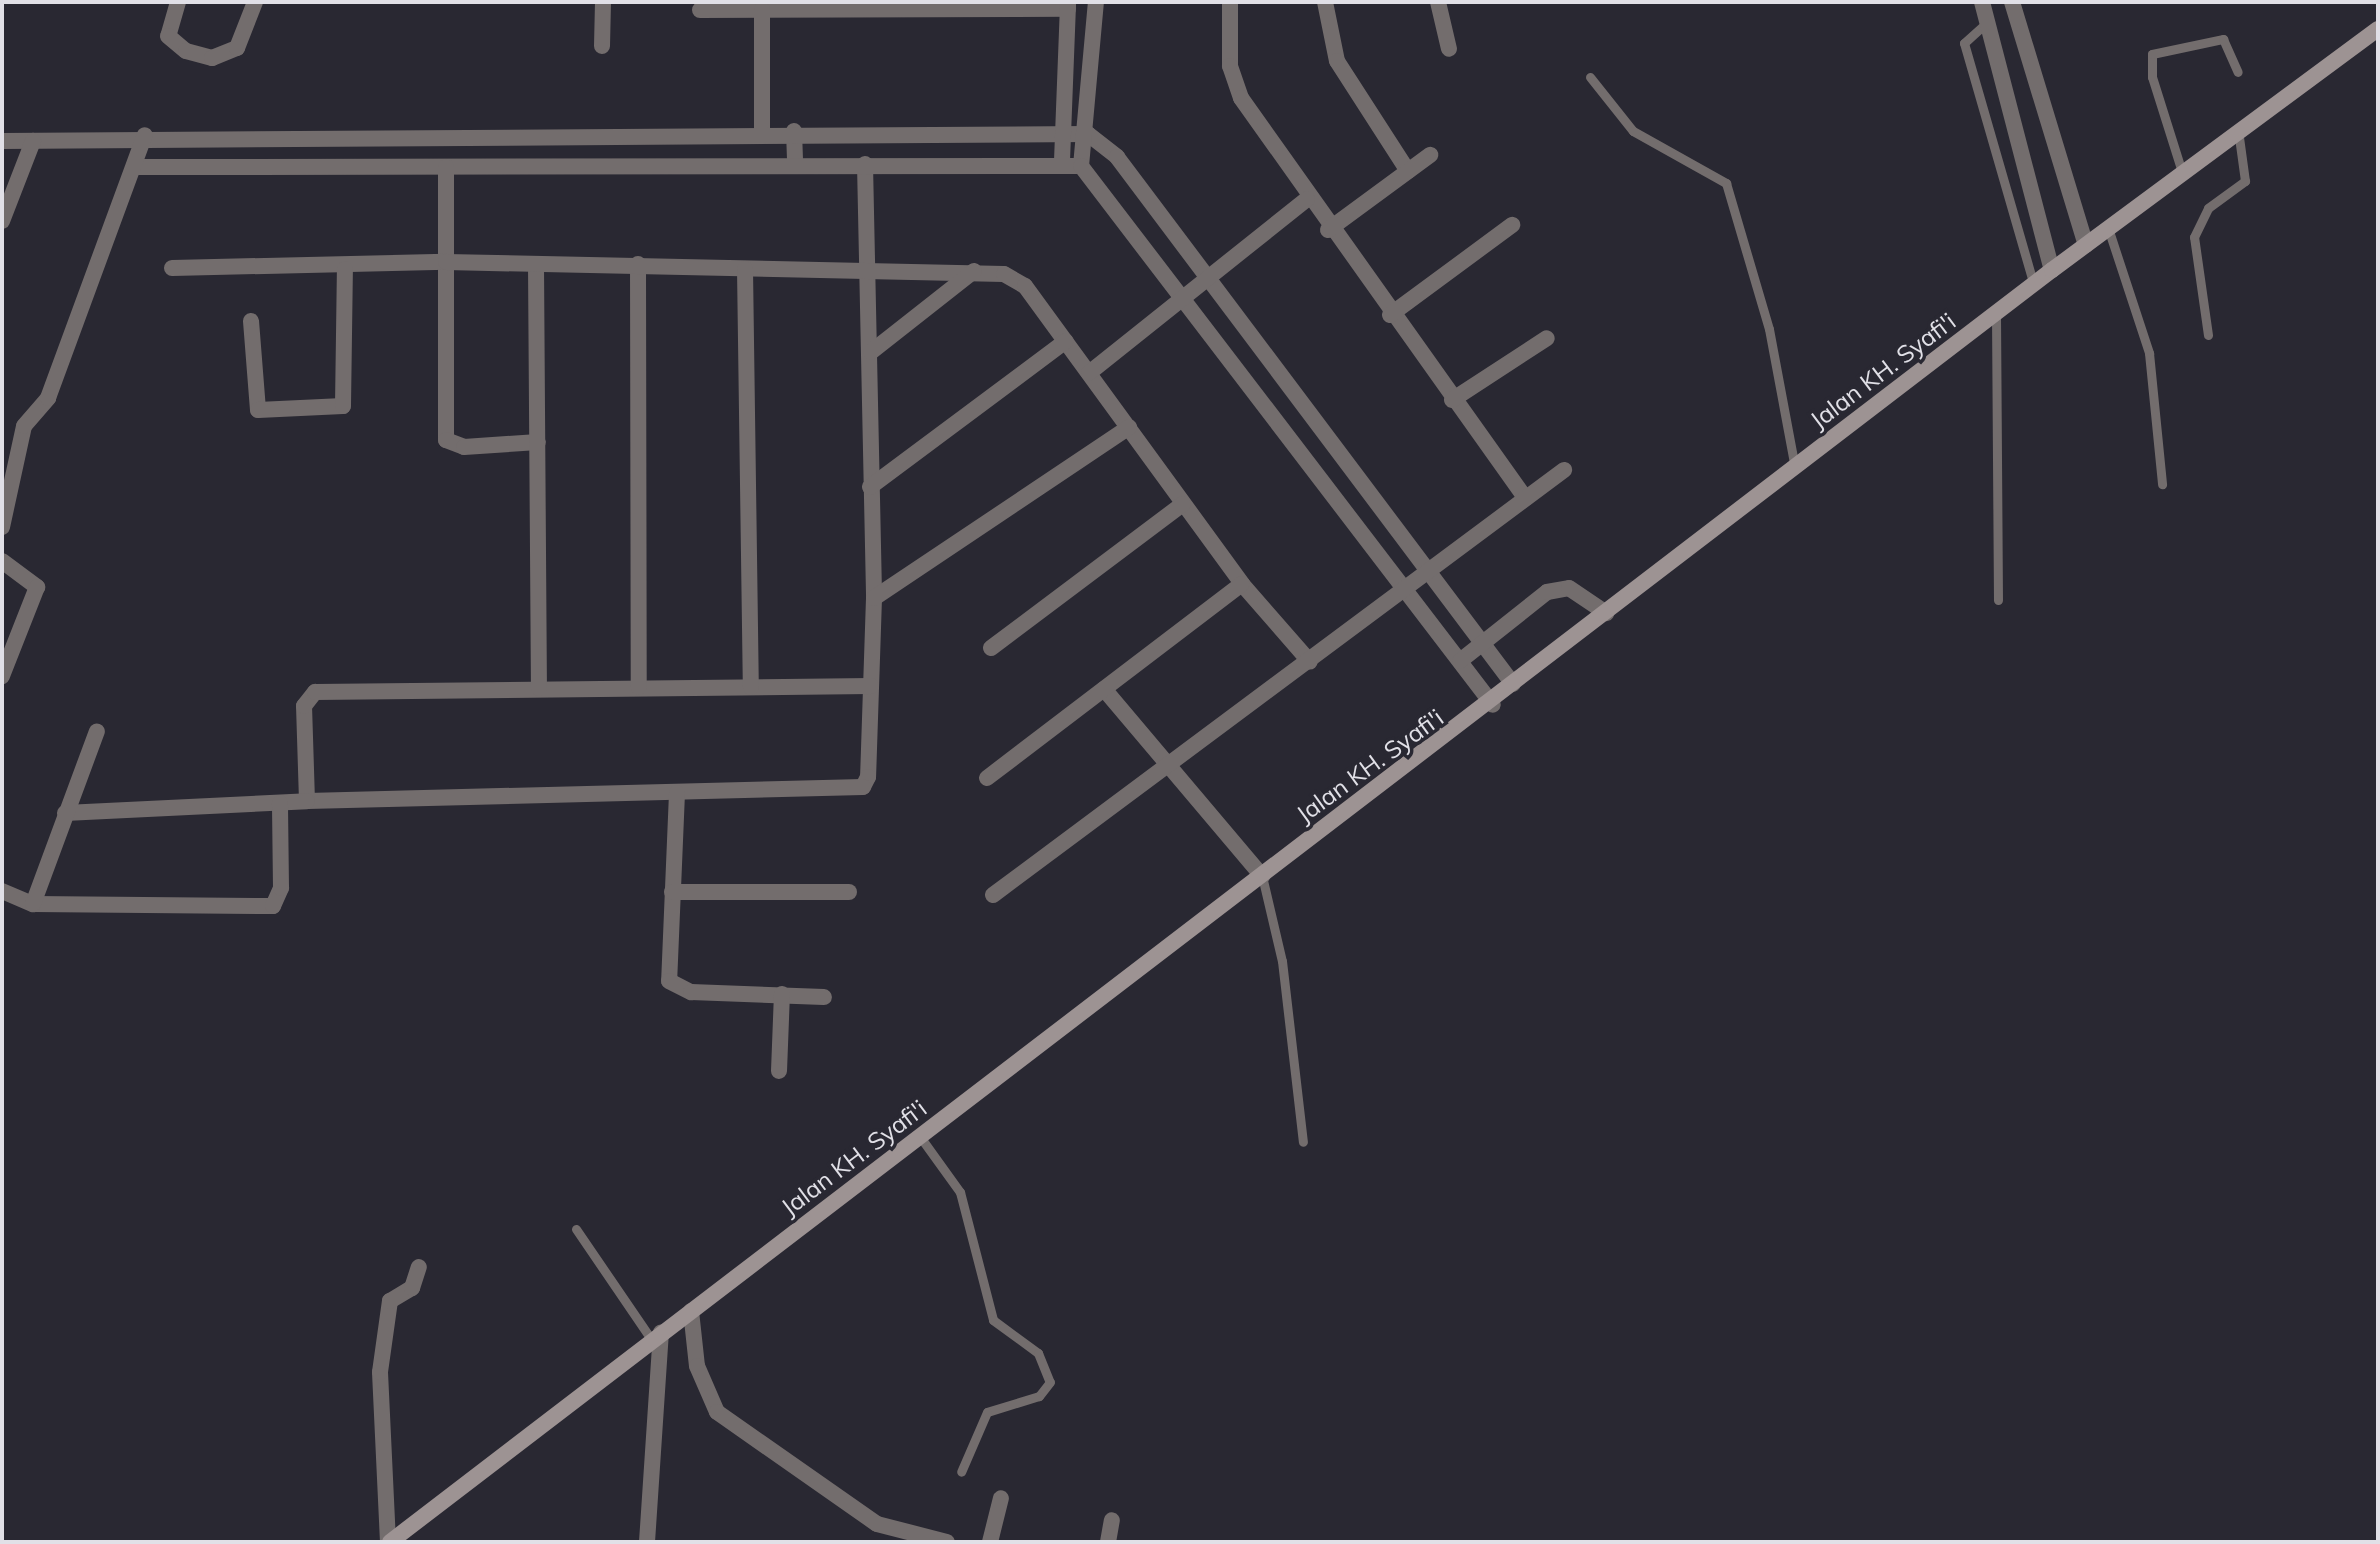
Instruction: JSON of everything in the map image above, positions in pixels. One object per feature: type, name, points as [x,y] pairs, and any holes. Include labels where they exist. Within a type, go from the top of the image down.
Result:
[{"type":"main road","name":"Jalan KH. Syafi'i","points":[[389,1542],[1262,876],[1493,705],[1513,684],[2052,270],[2378,29]]},
{"type":"street","points":[[178,2],[168,36],[186,51],[212,58],[237,48],[255,2]]},
{"type":"street","points":[[602,46],[603,2]]},
{"type":"street","points":[[1081,166],[1088,134],[1096,2]]},
{"type":"street","points":[[1230,2],[1234,85],[1328,230],[1525,498]]},
{"type":"street","points":[[1325,2],[1337,61],[1408,171]]},
{"type":"street","points":[[1438,2],[1449,49]]},
{"type":"street","points":[[1982,2],[1984,25],[2052,270]]},
{"type":"street","points":[[2012,2],[2086,245]]},
{"type":"street","points":[[700,10],[736,5],[762,10],[833,6],[1068,6],[1068,130],[1062,161]]},
{"type":"street","points":[[762,10],[762,131]]},
{"type":"street","points":[[2,141],[145,135],[762,131],[1068,130],[1088,134],[1117,157],[1306,415],[1513,684]]},
{"type":"street","points":[[794,131],[795,165]]},
{"type":"street","points":[[2,527],[6,497],[24,426],[48,398],[137,167],[145,135]]},
{"type":"street","points":[[2,221],[33,141]]},
{"type":"street","points":[[1328,230],[1430,155]]},
{"type":"street","points":[[137,167],[1062,161],[1081,166],[1183,301],[1287,428],[1406,593],[1493,705]]},
{"type":"street","points":[[65,813],[307,801],[857,790],[868,777],[874,598],[870,487],[871,352],[864,271],[865,164]]},
{"type":"street","points":[[446,167],[446,440],[464,447],[538,442]]},
{"type":"street","points":[[1089,373],[1307,199]]},
{"type":"street","points":[[1390,315],[1512,225]]},
{"type":"street","points":[[172,268],[345,269],[446,262],[974,271],[1025,286],[1242,584],[1310,662]]},
{"type":"street","points":[[638,264],[639,687]]},
{"type":"street","points":[[536,265],[539,688]]},
{"type":"street","points":[[251,321],[258,410],[343,406],[345,269]]},
{"type":"street","points":[[745,269],[751,687]]},
{"type":"street","points":[[871,352],[974,271]]},
{"type":"street","points":[[1452,400],[1547,338]]},
{"type":"street","points":[[870,487],[1066,341]]},
{"type":"street","points":[[1287,428],[1306,415]]},
{"type":"street","points":[[874,598],[1129,427]]},
{"type":"street","points":[[993,895],[1173,767],[1406,593],[1427,571],[1564,470]]},
{"type":"street","points":[[991,648],[1183,504]]},
{"type":"street","points":[[2,561],[37,587],[2,676]]},
{"type":"street","points":[[987,778],[1242,584]]},
{"type":"street","points":[[1460,661],[1479,641],[1558,589],[1606,613]]},
{"type":"street","points":[[307,801],[304,706],[315,692],[871,686]]},
{"type":"street","points":[[1104,689],[1262,876]]},
{"type":"street","points":[[33,904],[97,731]]},
{"type":"street","points":[[677,793],[667,965],[674,987],[824,997]]},
{"type":"street","points":[[2,891],[33,904],[273,906],[281,888],[280,803]]},
{"type":"street","points":[[672,892],[849,892]]},
{"type":"street","points":[[779,1071],[782,994]]},
{"type":"street","points":[[389,1542],[380,1372],[390,1301],[412,1288],[419,1267]]},
{"type":"street","points":[[691,1311],[697,1366],[717,1412],[871,1521],[947,1542]]},
{"type":"street","points":[[647,1542],[656,1336]]},
{"type":"street","points":[[990,1542],[1001,1498]]},
{"type":"street","points":[[1108,1542],[1112,1520]]},
{"type":"lane","points":[[1984,25],[1964,43],[2034,285]]},
{"type":"lane","points":[[2182,172],[2152,77],[2152,54],[2223,39],[2238,72]]},
{"type":"lane","points":[[1590,77],[1633,131],[1706,165],[1726,183],[1769,329],[1795,468]]},
{"type":"lane","points":[[2208,335],[2194,237],[2208,208],[2245,181],[2238,130]]},
{"type":"lane","points":[[2108,228],[2149,353],[2162,484]]},
{"type":"lane","points":[[1996,315],[1998,600]]},
{"type":"lane","points":[[1262,876],[1282,961],[1303,1142]]},
{"type":"lane","points":[[921,1138],[960,1192],[993,1320],[1038,1353],[1050,1382],[1039,1396],[987,1412],[961,1472]]},
{"type":"lane","points":[[576,1229],[656,1336]]}]
